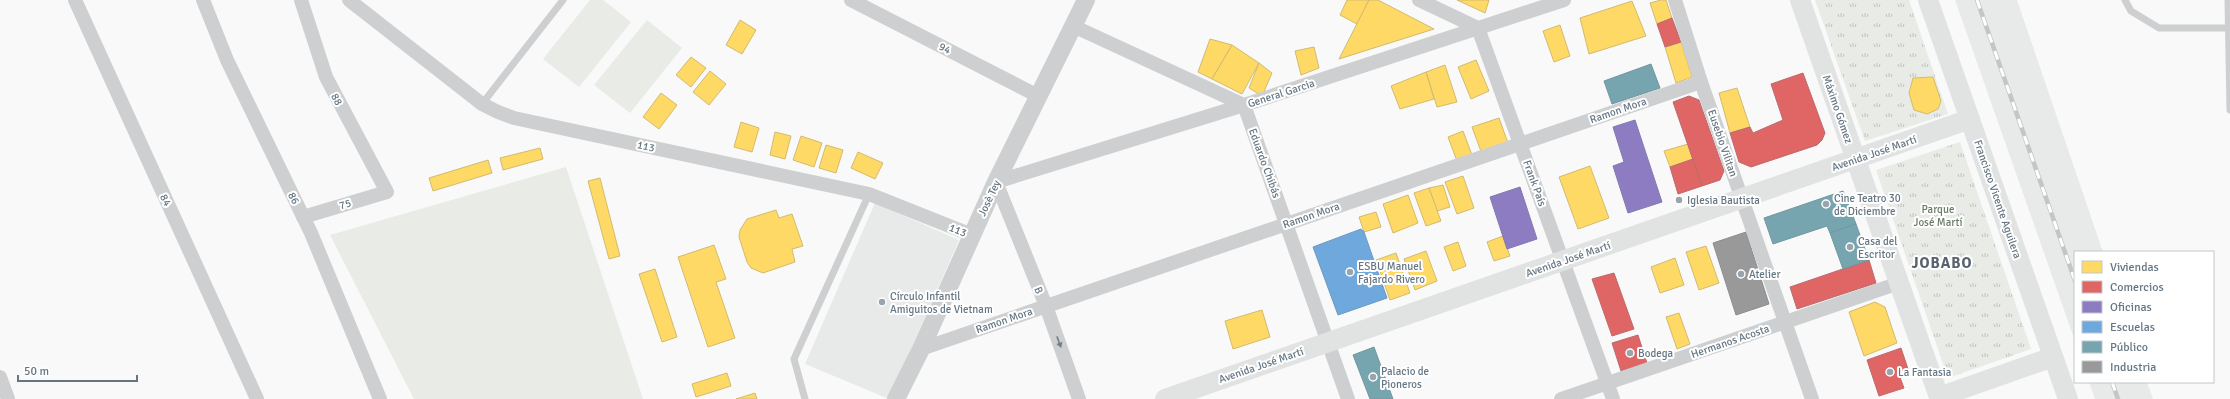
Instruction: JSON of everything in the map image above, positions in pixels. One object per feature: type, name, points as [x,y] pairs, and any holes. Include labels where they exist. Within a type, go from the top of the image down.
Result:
[{"type":"main road","name":"Máximo Gómez","points":[[1800,0],[1899,282],[1938,399]]},
{"type":"main road","name":"Francisco Vicente Aguilera","points":[[1928,0],[2068,399]]},
{"type":"main road","name":"Avenida José Martí","points":[[1165,399],[1970,119]]},
{"type":"main road","points":[[1938,399],[2053,357]]},
{"type":"street","name":"84","points":[[75,0],[258,399]]},
{"type":"street","name":"86","points":[[203,0],[227,60],[303,217],[380,399]]},
{"type":"street","name":"88","points":[[301,0],[326,77],[387,192]]},
{"type":"street","name":"113","points":[[349,0],[482,104],[498,112],[514,118],[869,194],[972,235]]},
{"type":"street","name":"94","points":[[851,0],[1038,96]]},
{"type":"street","name":"Josè Tey","points":[[896,399],[921,349],[996,182],[1086,0]]},
{"type":"street","points":[[1419,0],[1478,28]]},
{"type":"street","name":"General Garcia","points":[[996,182],[1244,105],[1564,0]]},
{"type":"street","name":"Eusebio Vilitan","points":[[1675,0],[1701,82],[1812,399]]},
{"type":"street","points":[[1073,26],[1244,105]]},
{"type":"street","name":"Frank País","points":[[1478,28],[1613,399]]},
{"type":"street","name":"Ramon Mora","points":[[921,349],[1701,82]]},
{"type":"street","name":"Eduardo Chibás","points":[[1244,105],[1348,399]]},
{"type":"street","name":"B","points":[[996,182],[1046,306],[1079,399]]},
{"type":"street","name":"75","points":[[303,217],[387,192]]},
{"type":"street","name":"Hermanos Acosta","points":[[1561,399],[1899,282]]},
{"type":"street","points":[[0,377],[8,399]]},
{"type":"lane","points":[[482,104],[563,0]]},
{"type":"lane","points":[[2125,0],[2131,11],[2159,28],[2228,28]]},
{"type":"lane","points":[[2228,0],[2230,110]]},
{"type":"lane","points":[[805,399],[794,359],[869,194]]},
{"type":"shaded area","points":[[1955,0],[2017,0],[2103,251],[2074,251],[2074,338]]},
{"type":"shaded area","name":"Círculo Infantil Amiguitos de Vietnam","points":[[875,203],[959,240],[889,399],[805,364]]},
{"type":"shaded area","points":[[2089,383],[2147,383],[2153,399],[2095,399]]},
{"type":"green space","points":[[590,0],[603,0],[631,22],[579,87],[543,59]]},
{"type":"green space","points":[[1815,0],[1909,0],[1948,114],[1865,141]]},
{"type":"green space","points":[[647,20],[682,48],[630,113],[594,85]]},
{"type":"green space","name":"Parque José Martí","points":[[1960,142],[2031,349],[1948,378],[1876,170]]},
{"type":"green space","points":[[566,167],[643,399],[414,399],[330,235]]},
{"type":"building: Viviendas","points":[[1347,0],[1369,0],[1357,24],[1340,15]]},
{"type":"building: Viviendas","points":[[1369,0],[1378,0],[1434,29],[1339,59]]},
{"type":"building: Viviendas","points":[[1457,0],[1489,0],[1485,13]]},
{"type":"building: Viviendas","points":[[1666,0],[1672,18],[1657,24],[1650,3]]},
{"type":"building: Viviendas","points":[[1632,1],[1646,36],[1589,54],[1580,18]]},
{"type":"building: Viviendas","points":[[740,20],[756,30],[742,54],[726,45]]},
{"type":"building: Viviendas","points":[[1560,25],[1570,56],[1554,62],[1543,31]]},
{"type":"building: Viviendas","points":[[1210,39],[1232,45],[1212,79],[1198,72]]},
{"type":"building: Viviendas","points":[[1681,42],[1692,77],[1676,83],[1665,47]]},
{"type":"building: Viviendas","points":[[1232,45],[1259,63],[1242,94],[1212,79]]},
{"type":"building: Viviendas","points":[[1314,47],[1319,68],[1301,75],[1295,51]]},
{"type":"building: Viviendas","points":[[691,57],[706,68],[691,87],[676,75]]},
{"type":"building: Viviendas","points":[[1476,60],[1489,91],[1471,99],[1458,67]]},
{"type":"building: Viviendas","points":[[1259,63],[1272,73],[1262,96],[1249,88]]},
{"type":"building: Viviendas","points":[[1445,65],[1457,102],[1437,107],[1426,72]]},
{"type":"building: Viviendas","points":[[710,71],[726,84],[709,105],[693,92]]},
{"type":"building: Viviendas","points":[[1426,72],[1434,99],[1400,109],[1391,86]]},
{"type":"building: Viviendas","points":[[1933,77],[1941,101],[1938,109],[1927,114],[1914,110],[1909,93],[1913,78]]},
{"type":"building: Viviendas","points":[[1737,88],[1750,127],[1730,133],[1719,93]]},
{"type":"building: Viviendas","points":[[661,93],[677,105],[659,129],[643,117]]},
{"type":"building: Viviendas","points":[[1499,118],[1508,143],[1482,154],[1472,127]]},
{"type":"building: Viviendas","points":[[741,122],[759,128],[752,152],[734,147]]},
{"type":"building: Viviendas","points":[[1463,131],[1472,155],[1457,161],[1448,137]]},
{"type":"building: Viviendas","points":[[775,132],[791,136],[785,159],[770,155]]},
{"type":"building: Viviendas","points":[[801,136],[822,143],[814,167],[793,160]]},
{"type":"building: Viviendas","points":[[1688,144],[1693,159],[1670,167],[1664,151]]},
{"type":"building: Viviendas","points":[[826,145],[843,150],[836,173],[819,168]]},
{"type":"building: Viviendas","points":[[540,148],[543,159],[503,170],[500,158]]},
{"type":"building: Viviendas","points":[[858,152],[883,163],[875,179],[851,168]]},
{"type":"building: Viviendas","points":[[488,160],[492,173],[433,191],[429,178]]},
{"type":"building: Viviendas","points":[[1590,166],[1609,218],[1578,229],[1559,177]]},
{"type":"building: Viviendas","points":[[1463,176],[1474,208],[1457,214],[1445,182]]},
{"type":"building: Viviendas","points":[[600,178],[620,256],[609,259],[588,181]]},
{"type":"building: Viviendas","points":[[1443,185],[1450,207],[1437,211],[1429,188]]},
{"type":"building: Viviendas","points":[[1429,188],[1441,221],[1426,226],[1414,193]]},
{"type":"building: Viviendas","points":[[1408,195],[1418,223],[1393,233],[1383,204]]},
{"type":"building: Viviendas","points":[[776,210],[779,218],[792,214],[803,246],[792,249],[795,262],[763,273],[751,268],[747,262],[739,237],[740,230],[747,219]]},
{"type":"building: Viviendas","points":[[1376,212],[1381,227],[1364,232],[1359,217]]},
{"type":"building: Viviendas","points":[[1503,236],[1510,256],[1494,261],[1487,242]]},
{"type":"building: Viviendas","points":[[1458,242],[1466,266],[1453,271],[1444,247]]},
{"type":"building: Viviendas","points":[[714,245],[726,279],[716,282],[735,338],[708,347],[678,257]]},
{"type":"building: Viviendas","points":[[1706,246],[1719,283],[1699,290],[1686,252]]},
{"type":"building: Viviendas","points":[[1426,251],[1437,281],[1415,290],[1404,259]]},
{"type":"building: Viviendas","points":[[1396,253],[1410,293],[1390,300],[1376,260]]},
{"type":"building: Viviendas","points":[[1675,258],[1684,285],[1660,293],[1651,267]]},
{"type":"building: Viviendas","points":[[655,269],[677,337],[662,342],[639,274]]},
{"type":"building: Viviendas","points":[[1875,302],[1885,307],[1897,343],[1864,356],[1849,312]]},
{"type":"building: Viviendas","points":[[1262,310],[1270,337],[1233,349],[1225,321]]},
{"type":"building: Viviendas","points":[[1679,313],[1690,344],[1677,349],[1666,317]]},
{"type":"building: Viviendas","points":[[727,373],[731,386],[696,397],[692,384]]},
{"type":"building: Viviendas","points":[[755,393],[757,399],[736,399]]},
{"type":"building: Comercios","points":[[1672,18],[1681,42],[1665,47],[1657,24]]},
{"type":"building: Comercios","points":[[1803,73],[1825,133],[1822,140],[1817,145],[1751,167],[1739,162],[1730,133],[1750,127],[1753,133],[1783,120],[1771,84]]},
{"type":"building: Comercios","points":[[1689,96],[1699,100],[1724,171],[1720,180],[1702,186],[1673,102]]},
{"type":"building: Comercios","points":[[1693,159],[1702,186],[1678,194],[1670,167]]},
{"type":"building: Comercios","points":[[1869,260],[1876,283],[1797,309],[1790,287]]},
{"type":"building: Comercios","points":[[1614,273],[1634,329],[1612,336],[1592,279]]},
{"type":"building: Comercios","name":"Bodega","points":[[1638,335],[1647,363],[1621,371],[1612,343]]},
{"type":"building: Comercios","points":[[1901,348],[1908,369],[1898,372],[1904,388],[1879,396],[1867,360]]},
{"type":"building: Oficinas","points":[[1635,120],[1662,202],[1628,213],[1613,166],[1624,162],[1613,127]]},
{"type":"building: Oficinas","points":[[1520,187],[1537,239],[1507,249],[1490,197]]},
{"type":"building: Escuelas","name":"ESBU Manuel Fajardo Rivero","points":[[1361,229],[1364,232],[1387,298],[1338,315],[1313,247]]},
{"type":"building: Público","points":[[1651,64],[1660,88],[1612,104],[1604,81]]},
{"type":"building: Público","name":"Cine Teatro 30 de Diciembre","points":[[1843,191],[1856,224],[1830,233],[1827,226],[1773,244],[1764,218]]},
{"type":"building: Público","name":"Casa del Escritor","points":[[1856,224],[1869,260],[1843,269],[1830,233]]},
{"type":"building: Público","name":"Palacio de Pioneros","points":[[1374,347],[1393,399],[1370,399],[1353,355]]},
{"type":"building: Industria","name":"Atelier","points":[[1746,232],[1769,304],[1736,315],[1713,243]]},
{"type":"railway","points":[[1977,0],[2074,278]]},
{"type":"railway","points":[[2112,383],[2118,399]]},
{"type":"place","name":"Iglesia Bautista","points":[[1679,200]]},
{"type":"place","name":"Cine Teatro 30 de Diciembre","points":[[1826,204]]},
{"type":"place","name":"Casa del Escritor","points":[[1850,247]]},
{"type":"place","name":"ESBU Manuel Fajardo Rivero","points":[[1350,272]]},
{"type":"place","name":"Atelier","points":[[1741,274]]},
{"type":"place","name":"Círculo Infantil Amiguitos de Vietnam","points":[[882,302]]},
{"type":"place","name":"Bodega","points":[[1630,353]]},
{"type":"place","name":"La Fantasia","points":[[1890,372]]},
{"type":"place","name":"Palacio de Pioneros","points":[[1373,377]]},
{"type":"district","name":"JOBABO","points":[[1942,263]]}]
